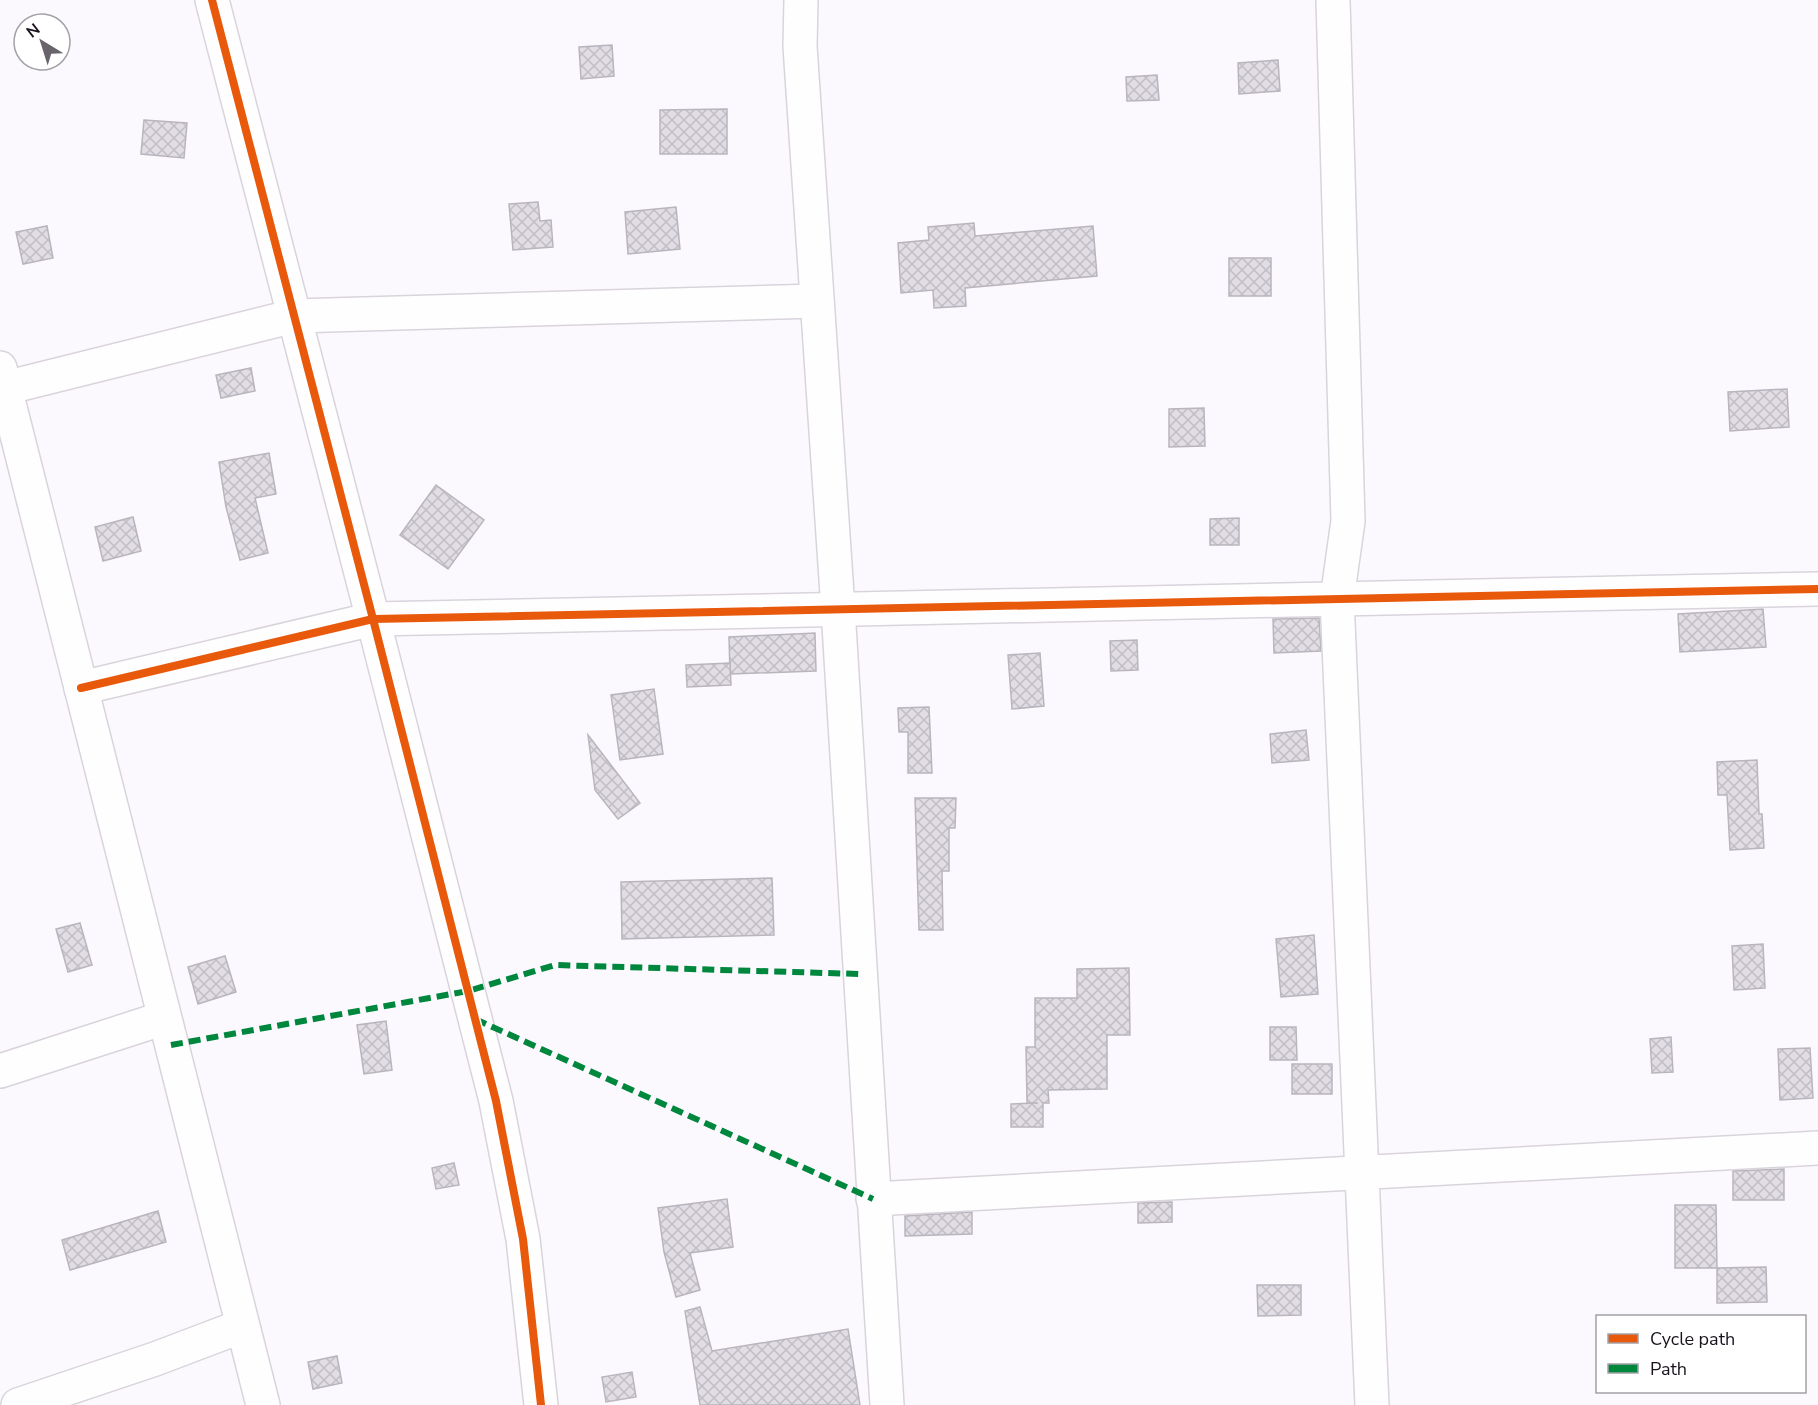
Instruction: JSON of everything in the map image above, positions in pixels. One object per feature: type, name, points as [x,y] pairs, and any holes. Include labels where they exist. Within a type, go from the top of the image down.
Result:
[{"type":"street","points":[[212,0],[374,619],[496,1101],[523,1239],[542,1405]]},
{"type":"street","points":[[801,0],[800,46],[838,609],[887,1405]]},
{"type":"street","points":[[1333,0],[1348,521],[1337,599],[1372,1405]]},
{"type":"street","points":[[263,1405],[2,378],[294,316],[817,301]]},
{"type":"street","points":[[81,688],[374,619],[1818,589]]},
{"type":"street","points":[[0,1071],[164,1018]]},
{"type":"street","points":[[873,1199],[1818,1148]]},
{"type":"street","points":[[18,1405],[242,1326]]},
{"type":"building","points":[[612,45],[614,76],[581,79],[579,47]]},
{"type":"building","points":[[1278,60],[1280,91],[1239,94],[1238,63]]},
{"type":"building","points":[[1157,75],[1159,100],[1127,101],[1126,77]]},
{"type":"building","points":[[727,109],[727,154],[660,154],[660,110]]},
{"type":"building","points":[[144,120],[187,123],[184,158],[141,154]]},
{"type":"building","points":[[538,202],[540,221],[551,220],[553,247],[513,250],[509,204]]},
{"type":"building","points":[[676,207],[680,249],[628,254],[625,212]]},
{"type":"building","points":[[974,223],[975,236],[1093,226],[1097,276],[965,288],[966,306],[934,308],[933,290],[901,293],[898,243],[929,240],[928,227]]},
{"type":"building","points":[[47,226],[53,258],[23,264],[16,232]]},
{"type":"building","points":[[1229,258],[1271,258],[1271,296],[1229,296]]},
{"type":"building","points":[[251,368],[255,391],[221,398],[216,375]]},
{"type":"building","points":[[1787,389],[1789,427],[1730,431],[1728,392]]},
{"type":"building","points":[[1204,408],[1205,446],[1169,447],[1169,409]]},
{"type":"building","points":[[269,453],[276,494],[255,498],[268,553],[240,560],[226,507],[219,462]]},
{"type":"building","points":[[436,485],[484,520],[448,569],[400,535]]},
{"type":"building","points":[[133,517],[141,551],[103,561],[95,527]]},
{"type":"building","points":[[1239,518],[1239,545],[1210,545],[1210,519]]},
{"type":"building","points":[[1763,609],[1766,647],[1680,652],[1678,614]]},
{"type":"building","points":[[1319,618],[1321,651],[1274,653],[1273,619]]},
{"type":"building","points":[[815,633],[816,671],[730,674],[729,637]]},
{"type":"building","points":[[1137,640],[1138,670],[1111,671],[1110,641]]},
{"type":"building","points":[[1040,653],[1044,706],[1012,709],[1008,655]]},
{"type":"building","points":[[730,663],[731,685],[687,687],[686,665]]},
{"type":"building","points":[[654,689],[663,754],[620,760],[611,695]]},
{"type":"building","points":[[929,707],[932,773],[908,773],[908,732],[899,732],[898,708]]},
{"type":"building","points":[[1306,730],[1309,760],[1272,763],[1270,734]]},
{"type":"building","points":[[588,735],[640,803],[618,819],[595,790]]},
{"type":"building","points":[[1757,760],[1759,814],[1762,814],[1764,848],[1730,850],[1727,795],[1718,795],[1717,762]]},
{"type":"building","points":[[915,798],[956,798],[955,828],[949,828],[949,871],[942,871],[943,930],[919,930]]},
{"type":"building","points":[[772,878],[774,935],[622,939],[621,882]]},
{"type":"building","points":[[80,923],[92,965],[68,972],[56,929]]},
{"type":"building","points":[[1314,935],[1318,994],[1281,997],[1276,939]]},
{"type":"building","points":[[1763,944],[1765,988],[1734,990],[1732,946]]},
{"type":"building","points":[[225,956],[236,992],[198,1004],[188,967]]},
{"type":"building","points":[[1129,968],[1130,1035],[1107,1035],[1107,1089],[1048,1090],[1049,1103],[1043,1103],[1043,1127],[1011,1127],[1011,1104],[1038,1103],[1027,1103],[1026,1047],[1035,1047],[1035,998],[1077,998],[1077,969]]},
{"type":"building","points":[[386,1021],[392,1070],[364,1074],[357,1025]]},
{"type":"building","points":[[1270,1027],[1296,1027],[1297,1060],[1270,1060]]},
{"type":"building","points":[[1671,1037],[1673,1072],[1652,1073],[1650,1039]]},
{"type":"building","points":[[1810,1048],[1813,1098],[1780,1100],[1778,1049]]},
{"type":"building","points":[[1292,1064],[1332,1064],[1332,1094],[1292,1094]]},
{"type":"building","points":[[454,1163],[459,1185],[436,1189],[432,1168]]},
{"type":"building","points":[[1784,1169],[1784,1200],[1733,1200],[1733,1171]]},
{"type":"building","points":[[727,1199],[733,1247],[690,1253],[700,1290],[676,1297],[664,1252],[658,1208]]},
{"type":"building","points":[[1172,1202],[1172,1222],[1138,1223],[1138,1203]]},
{"type":"building","points":[[1675,1205],[1716,1205],[1717,1268],[1675,1268]]},
{"type":"building","points":[[158,1211],[166,1242],[70,1270],[62,1240]]},
{"type":"building","points":[[972,1212],[972,1234],[905,1236],[905,1216]]},
{"type":"building","points":[[1766,1267],[1767,1302],[1717,1303],[1717,1268]]},
{"type":"building","points":[[1257,1285],[1301,1285],[1301,1315],[1258,1316]]},
{"type":"building","points":[[700,1307],[712,1351],[848,1329],[860,1405],[700,1405],[685,1311]]},
{"type":"building","points":[[337,1356],[342,1383],[313,1389],[308,1362]]},
{"type":"building","points":[[632,1372],[636,1397],[606,1402],[602,1377]]},
{"type":"marked path","points":[[171,1045],[468,991],[555,965],[860,974]]},
{"type":"marked path","points":[[475,1019],[873,1199]]},
{"type":"cycle path","points":[[212,0],[496,1101],[523,1239],[541,1405]]},
{"type":"cycle path","points":[[81,688],[373,619],[1818,589]]}]
